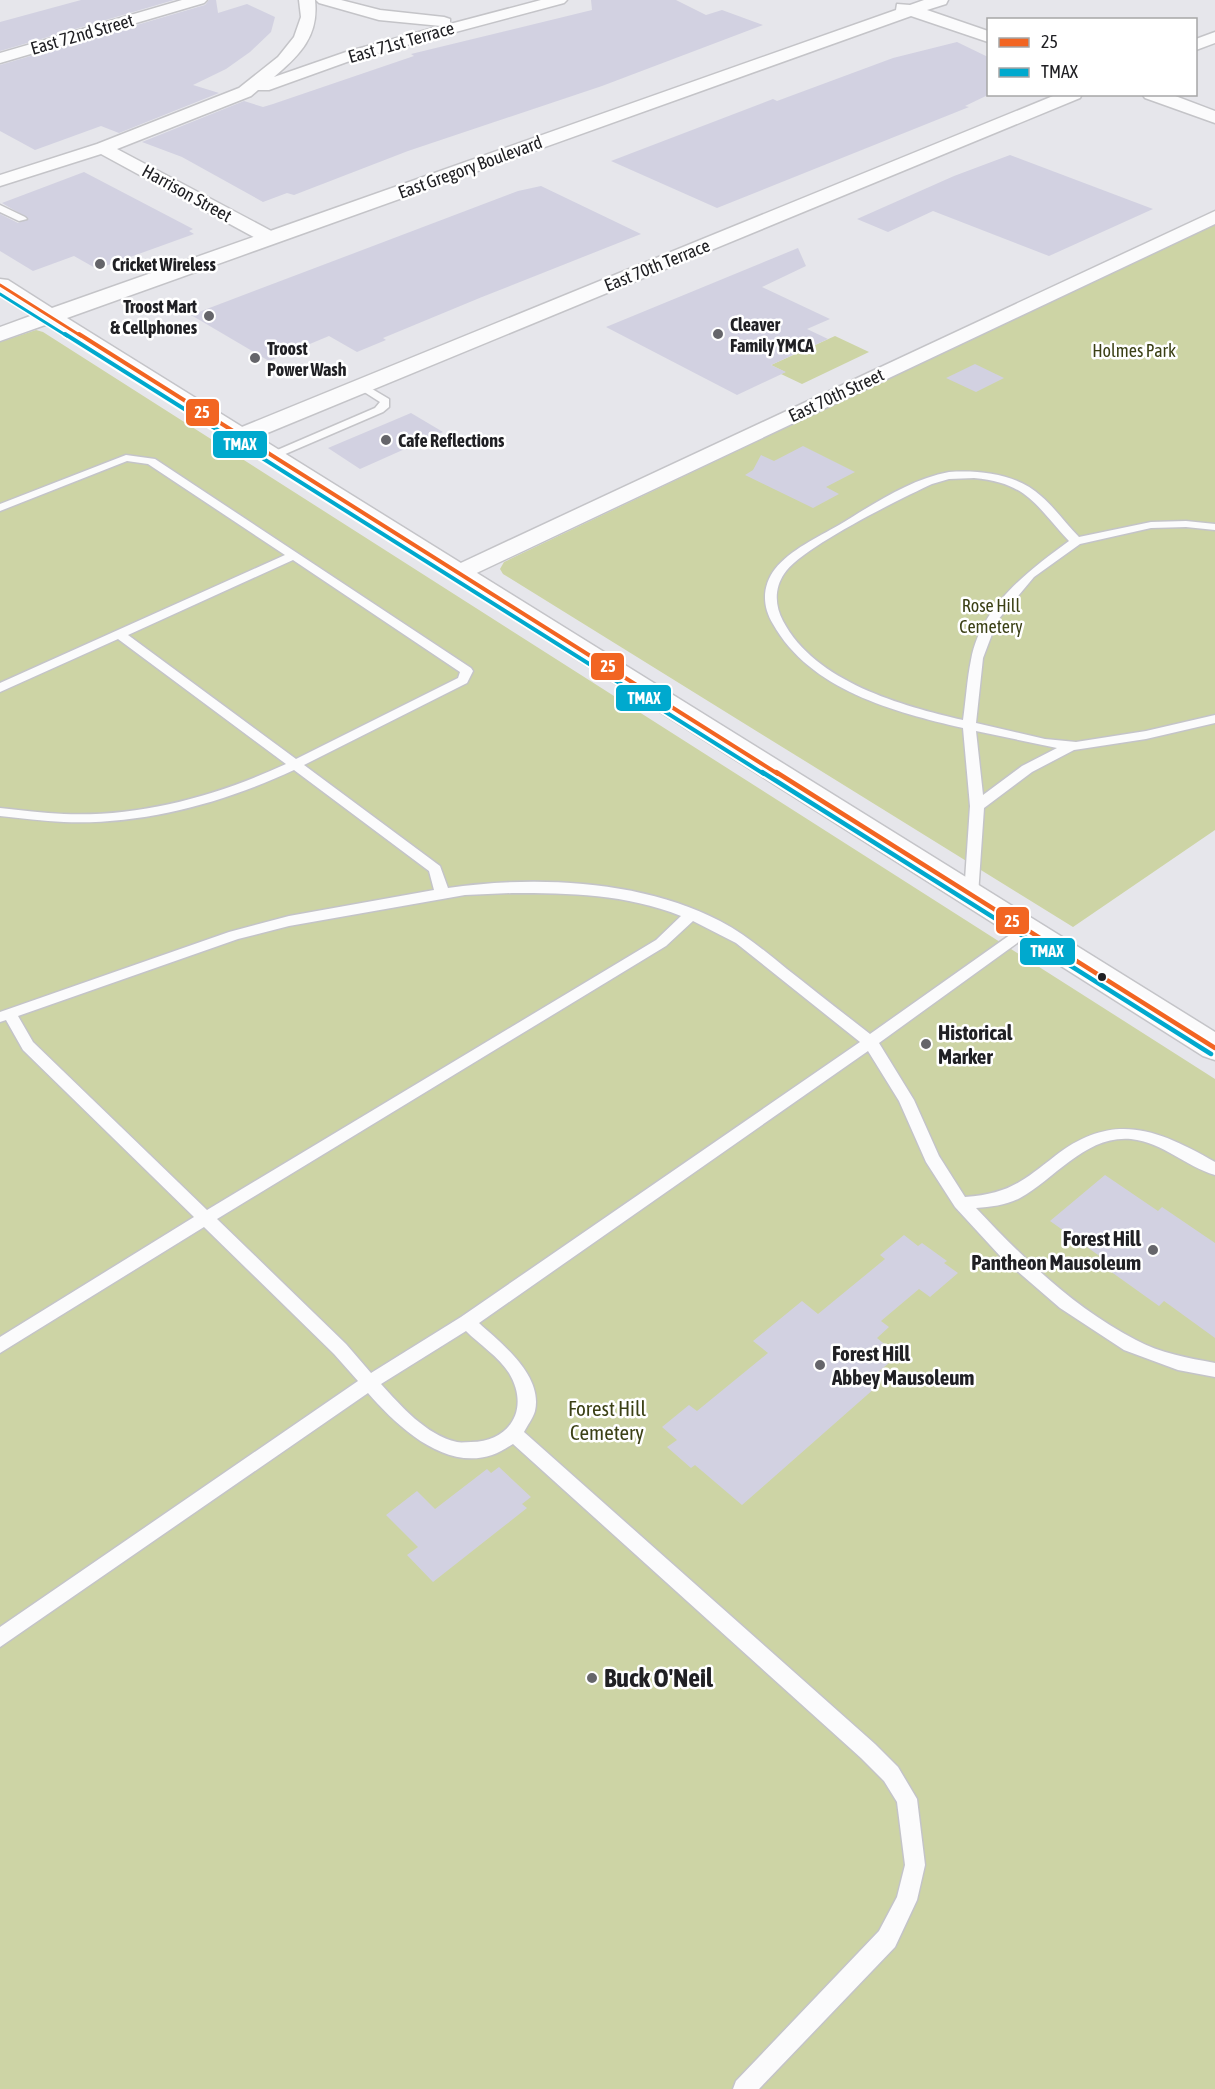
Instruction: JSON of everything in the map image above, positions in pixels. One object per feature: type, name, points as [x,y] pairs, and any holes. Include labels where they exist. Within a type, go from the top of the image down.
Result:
[{"type":"main road","name":"East Gregory Boulevard","points":[[0,334],[940,0]]},
{"type":"main road","points":[[888,2],[987,38]]},
{"type":"main road","points":[[1157,96],[1215,117]]},
{"type":"main road","points":[[0,285],[1215,1048]]},
{"type":"street","name":"East 72nd Street","points":[[0,58],[199,0]]},
{"type":"street","name":"East 71st Terrace","points":[[246,92],[284,60],[302,38],[309,17],[307,0]]},
{"type":"street","points":[[324,0],[379,15],[423,21],[468,23]]},
{"type":"street","name":"East 71st Terrace","points":[[0,181],[104,148],[246,92],[352,55],[559,0]]},
{"type":"street","points":[[1197,45],[1215,37]]},
{"type":"street","name":"East 70th Terrace","points":[[240,436],[1069,96]]},
{"type":"street","name":"Harrison Street","points":[[104,148],[270,238]]},
{"type":"street","name":"East 70th Street","points":[[458,573],[1215,217]]},
{"type":"lane","points":[[2,211],[22,219]]},
{"type":"lane","points":[[272,456],[379,410],[385,405],[385,401],[362,386]]},
{"type":"lane","points":[[0,508],[126,459],[138,458],[159,465],[466,671],[463,680],[247,787],[161,810],[109,817],[64,818],[0,812]]},
{"type":"lane","points":[[1076,541],[1044,503],[1024,487],[1005,479],[969,475],[942,477],[920,485],[805,550],[779,570],[770,598],[780,628],[797,649],[821,671],[856,690],[902,709],[1072,746],[1147,737],[1215,719]]},
{"type":"lane","points":[[971,895],[977,806],[969,725],[976,658],[991,620],[1029,575],[1076,541],[1151,525],[1186,524],[1215,527]]},
{"type":"lane","points":[[0,688],[295,555]]},
{"type":"lane","points":[[119,634],[435,870],[442,893]]},
{"type":"lane","points":[[977,806],[1028,769],[1072,746]]},
{"type":"lane","points":[[467,1322],[513,1366],[525,1391],[526,1411],[514,1434],[489,1449],[456,1450],[428,1437],[399,1416],[340,1348],[28,1046],[5,1015],[234,935],[289,921],[442,893],[512,888],[563,888],[616,892],[657,901],[691,914],[741,940],[870,1042],[906,1100],[932,1158],[961,1203],[1007,1252],[1066,1303],[1130,1346],[1178,1363],[1215,1370]]},
{"type":"lane","points":[[0,1346],[206,1218],[661,943],[691,914]]},
{"type":"lane","points":[[0,1638],[369,1383],[467,1322],[870,1042],[1026,930]]},
{"type":"lane","points":[[961,1203],[994,1200],[1015,1193],[1081,1146],[1101,1135],[1126,1134],[1153,1138],[1186,1152],[1215,1169]]},
{"type":"lane","points":[[514,1434],[868,1751],[891,1774],[907,1799],[915,1865],[907,1900],[887,1939],[744,2089]]},
{"type":"green space","name":"Rose Hill Cemetery","points":[[1215,223],[1215,830],[1073,927],[503,574],[500,569],[504,562]]},
{"type":"green space","name":"Forest Hill Cemetery","points":[[36,330],[43,332],[1215,1079],[1215,2089],[0,2089],[0,342]]},
{"type":"green space","points":[[835,336],[869,352],[802,384],[781,374],[785,372],[771,365]]},
{"type":"building","points":[[81,0],[174,0],[0,51],[0,22]]},
{"type":"building","points":[[209,0],[216,0],[218,13],[247,4],[275,17],[271,32],[250,52],[226,69],[193,85],[219,93],[119,133],[101,126],[35,150],[0,131],[0,65],[205,5]]},
{"type":"building","points":[[591,0],[676,0],[706,15],[722,10],[763,25],[602,86],[408,151],[294,195],[287,193],[263,202],[182,157],[142,142],[244,101],[263,107],[414,56],[411,54],[592,10]]},
{"type":"building","points":[[957,42],[987,57],[987,95],[965,106],[969,107],[717,208],[611,161],[773,99],[777,101],[893,58]]},
{"type":"building","points":[[1010,155],[1153,209],[1049,256],[933,211],[888,232],[857,219],[954,176]]},
{"type":"building","points":[[84,172],[193,229],[189,231],[194,234],[97,269],[74,256],[33,271],[0,251],[0,214],[18,223],[29,219],[2,203]]},
{"type":"building","points":[[541,186],[641,234],[383,338],[386,340],[357,352],[329,336],[269,361],[191,315],[518,191]]},
{"type":"building","name":"Cleaver Family YMCA","points":[[798,248],[806,266],[762,287],[830,319],[807,329],[828,339],[771,365],[786,372],[737,395],[606,327]]},
{"type":"building","points":[[975,364],[1004,378],[976,392],[946,378]]},
{"type":"building","name":"Cafe Reflections","points":[[411,413],[443,432],[360,469],[328,448]]},
{"type":"building","points":[[803,446],[855,472],[826,487],[839,494],[813,508],[745,475],[753,470],[761,455],[774,461]]},
{"type":"building","name":"Forest Hill Pantheon Mausoleum","points":[[1105,1175],[1158,1211],[1162,1207],[1215,1243],[1215,1338],[1164,1301],[1159,1306],[1096,1261],[1101,1257],[1050,1221]]},
{"type":"building","name":"Forest Hill Abbey Mausoleum","points":[[904,1235],[918,1246],[922,1243],[947,1261],[944,1263],[958,1273],[930,1297],[919,1289],[881,1321],[889,1327],[877,1338],[898,1355],[875,1375],[880,1378],[872,1385],[875,1388],[742,1505],[695,1465],[691,1468],[667,1447],[677,1440],[662,1427],[689,1405],[697,1411],[768,1353],[753,1341],[802,1301],[818,1314],[885,1259],[880,1255]]},
{"type":"building","points":[[499,1467],[531,1497],[522,1504],[527,1508],[433,1582],[407,1555],[418,1547],[386,1515],[417,1491],[435,1509],[487,1469],[491,1473]]},
{"type":"transit line","name":"25","points":[[0,285],[1215,1048]]},
{"type":"transit line","name":"TMAX","points":[[0,294],[1211,1054]]},
{"type":"place","name":"Cricket Wireless","points":[[100,264]]},
{"type":"place","name":"Troost Mart & Cellphones","points":[[209,316]]},
{"type":"place","name":"Cleaver Family YMCA","points":[[718,334]]},
{"type":"place","name":"Troost Power Wash","points":[[255,358]]},
{"type":"place","name":"Cafe Reflections","points":[[386,440]]},
{"type":"place","name":"Historical Marker","points":[[926,1044]]},
{"type":"place","name":"Forest Hill Pantheon Mausoleum","points":[[1153,1250]]},
{"type":"place","name":"Forest Hill Abbey Mausoleum","points":[[820,1365]]},
{"type":"place","name":"Buck O'Neil","points":[[592,1678]]},
{"type":"park label","name":"Holmes Park","points":[[1134,350]]}]
